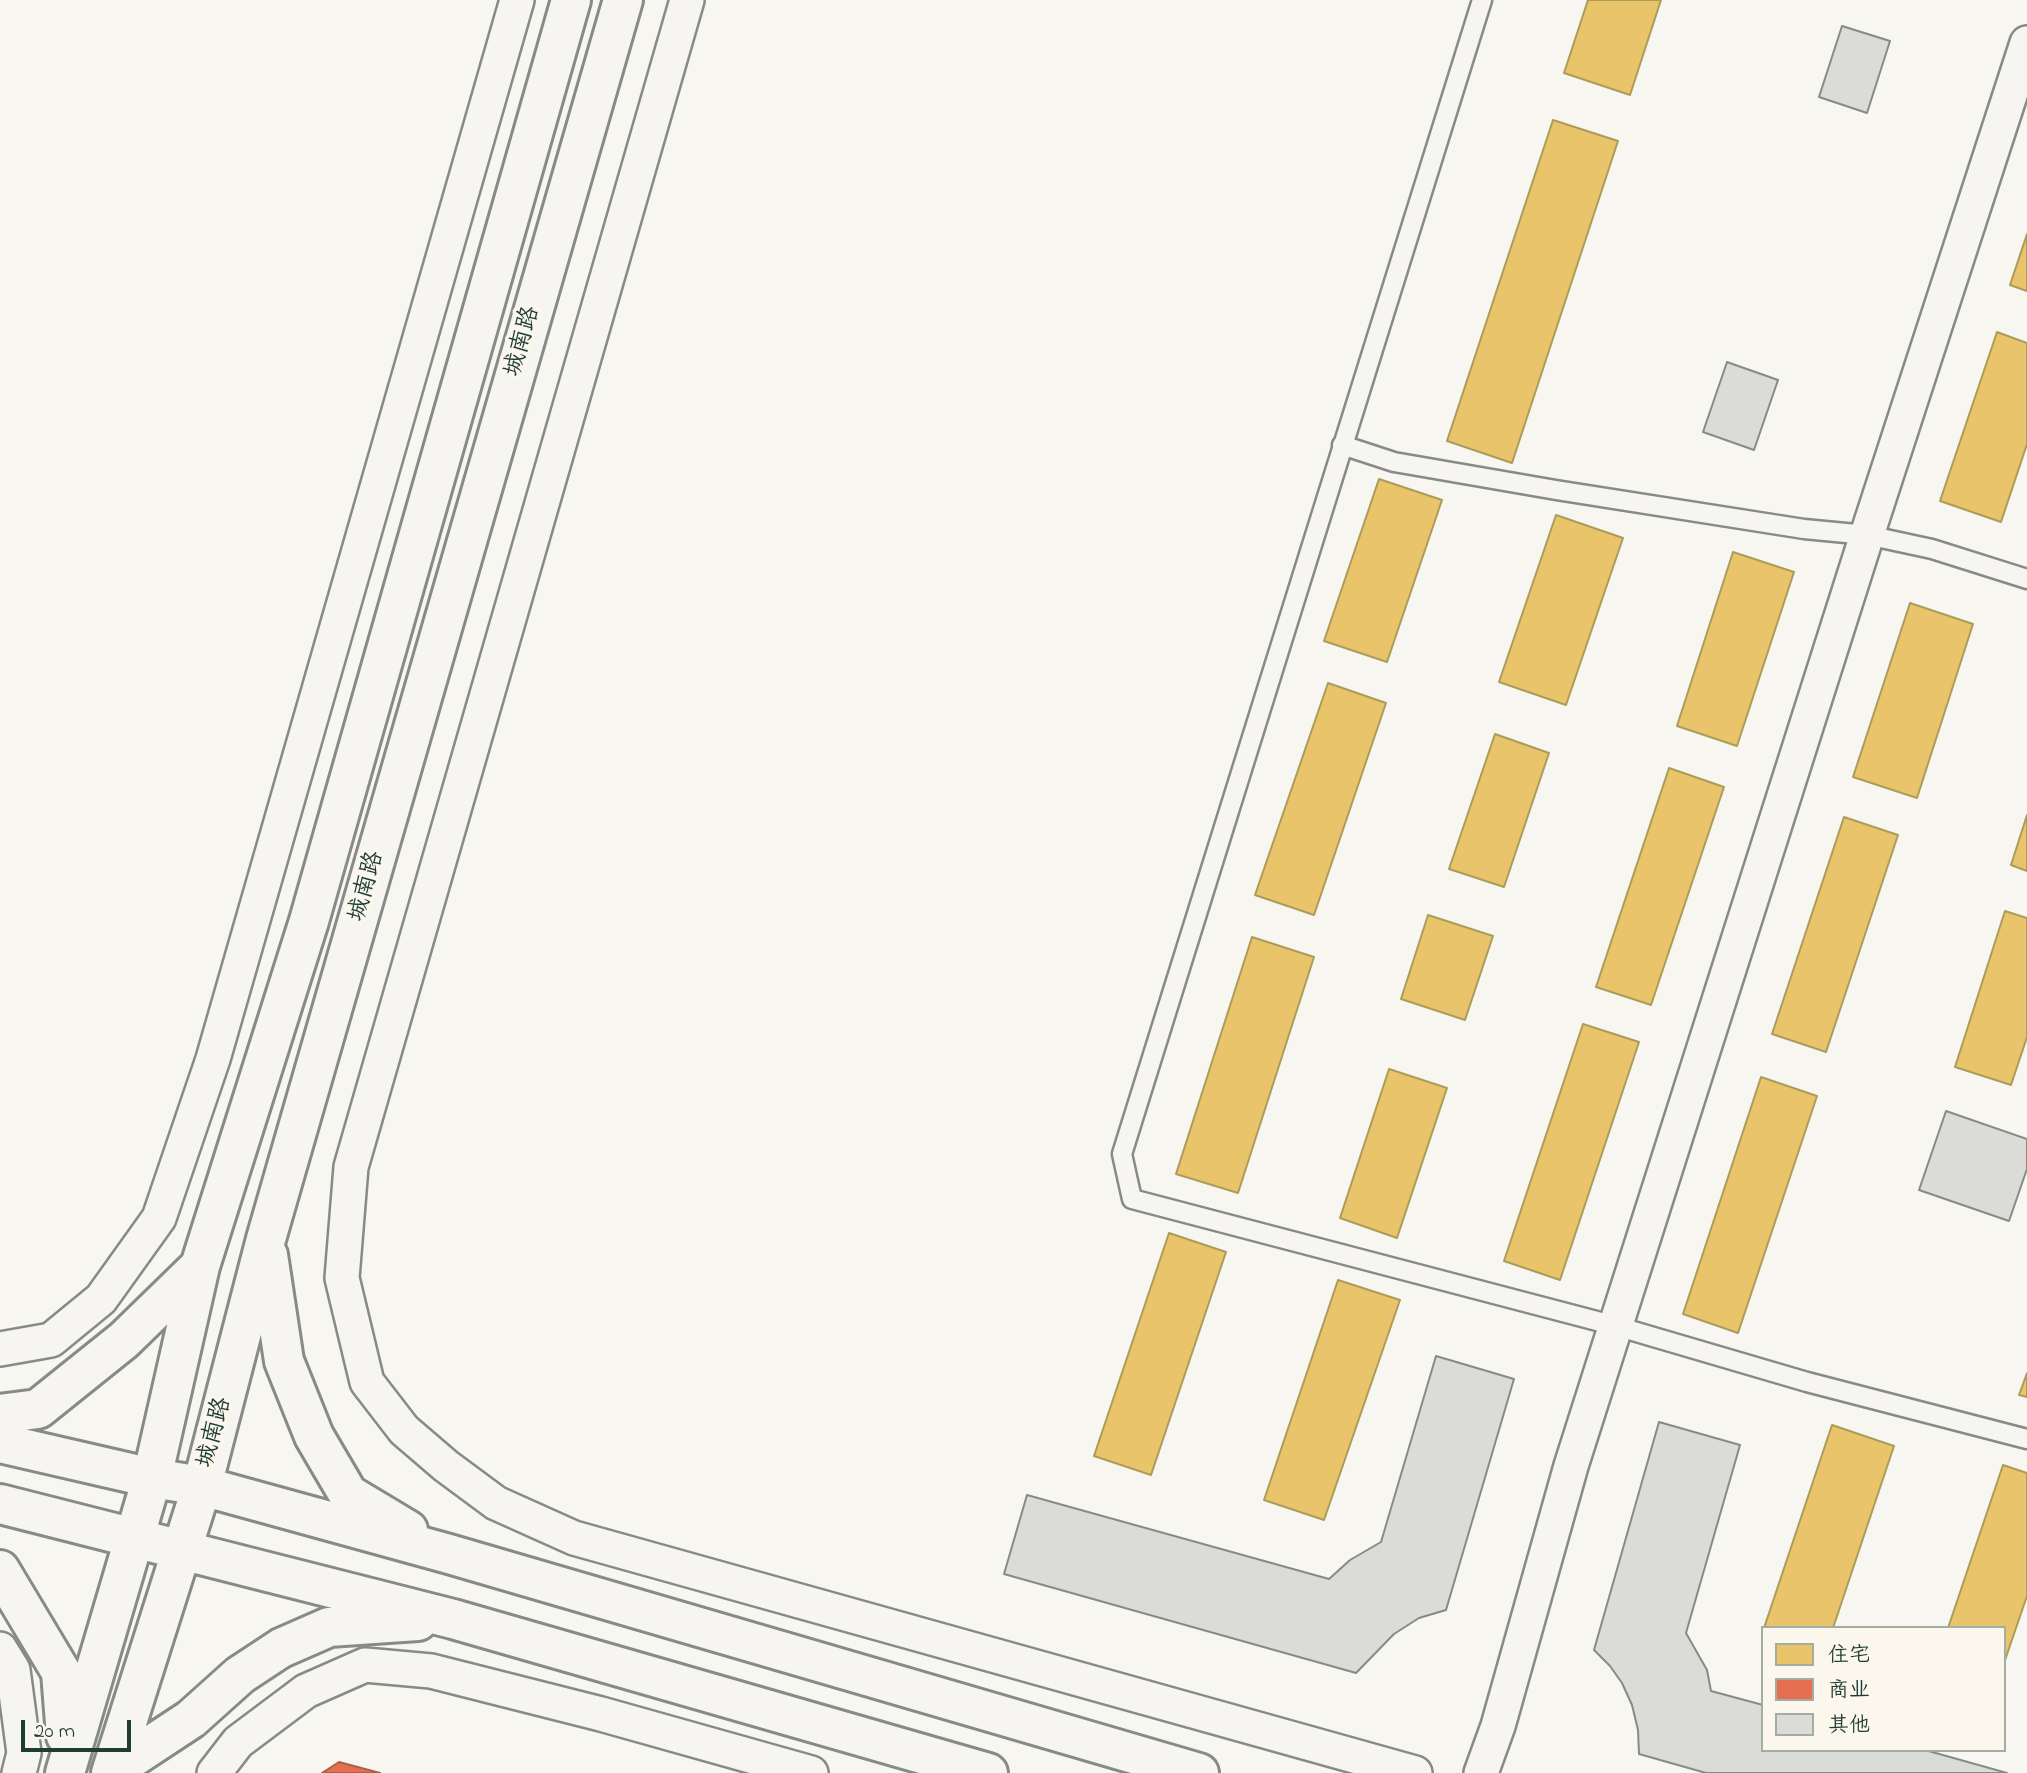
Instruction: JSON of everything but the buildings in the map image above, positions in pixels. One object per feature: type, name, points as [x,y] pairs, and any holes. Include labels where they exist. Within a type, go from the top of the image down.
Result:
[{"type":"main road","name":"城南路","points":[[67,1766],[152,1478],[200,1266],[309,920],[571,0]]},
{"type":"main road","name":"城南路","points":[[112,1772],[202,1486],[266,1239],[623,0]]},
{"type":"main road","points":[[266,1239],[284,1361],[314,1436],[348,1494],[449,1555]]},
{"type":"main road","points":[[0,1414],[38,1409],[124,1340],[200,1266]]},
{"type":"main road","points":[[0,1443],[152,1478],[202,1486],[1199,1773]]},
{"type":"main road","points":[[0,1504],[453,1619],[988,1773]]},
{"type":"main road","points":[[0,1570],[61,1672],[67,1766]]},
{"type":"main road","points":[[112,1772],[191,1719],[240,1675],[281,1648],[329,1627],[453,1619]]},
{"type":"street","points":[[0,1349],[51,1340],[101,1299],[159,1219],[213,1059],[517,0]]},
{"type":"street","points":[[687,0],[351,1167],[342,1278],[366,1382],[404,1430],[446,1466],[496,1503],[574,1538],[1415,1773]]},
{"type":"street","points":[[1481,1773],[1498,1726],[1571,1466],[1867,535],[2027,43]]},
{"type":"street","points":[[0,1649],[13,1670],[23,1753],[19,1773]]},
{"type":"street","points":[[214,1773],[237,1742],[306,1691],[365,1665],[431,1671],[601,1714],[811,1773]]},
{"type":"lane","points":[[1482,0],[1122,1154],[1132,1199],[1616,1326],[1807,1382],[2027,1439]]},
{"type":"lane","points":[[1342,445],[1394,461],[1556,490],[1804,529],[1867,535],[1932,549],[2027,579]]}]
